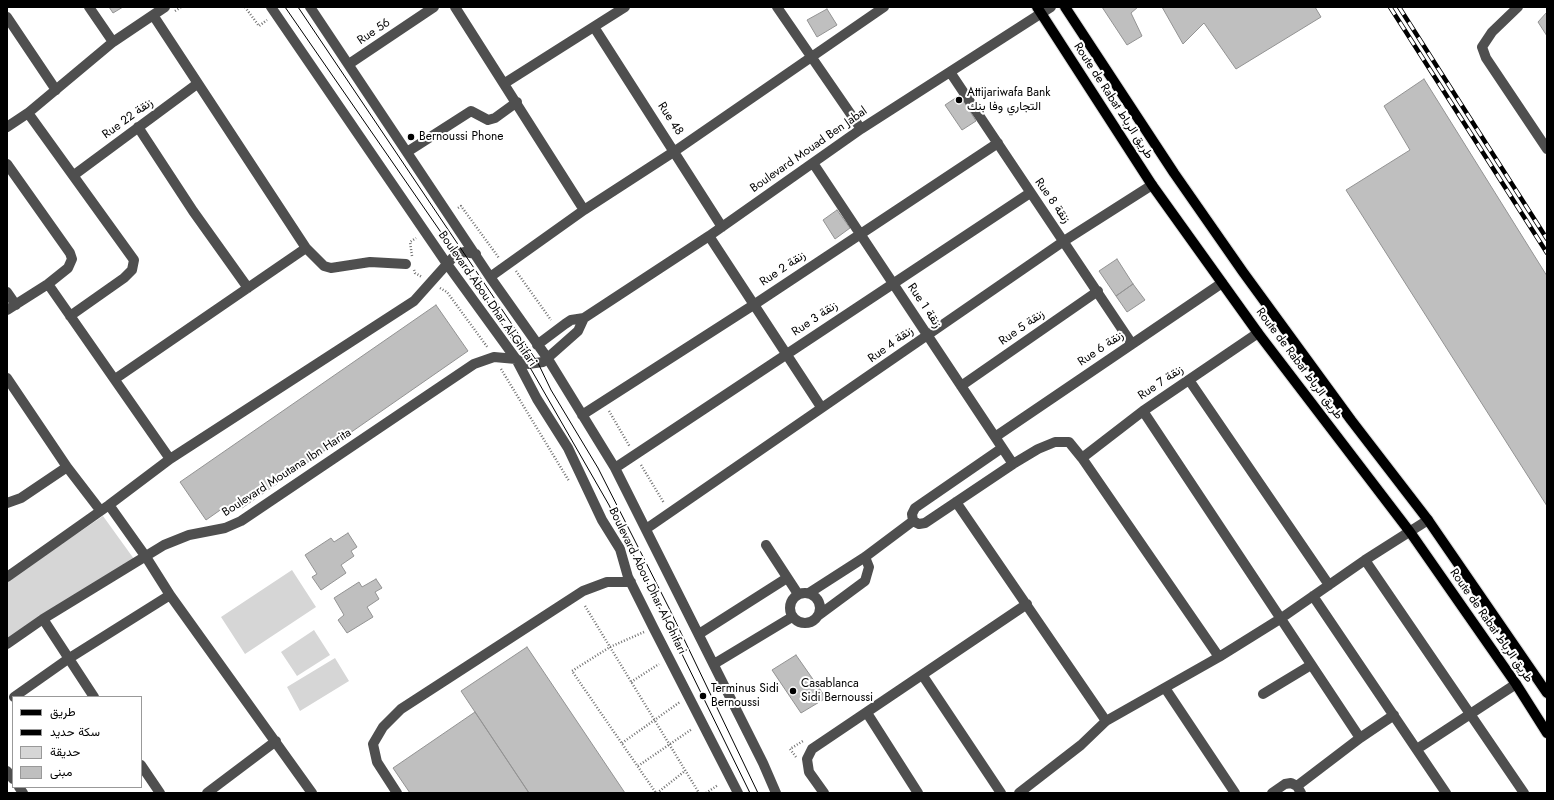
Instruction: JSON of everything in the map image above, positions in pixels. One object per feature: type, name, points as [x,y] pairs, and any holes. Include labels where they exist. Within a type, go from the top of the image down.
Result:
[{"type":"main road","name":"Route de Rabat طريق الرباط","points":[[1065,7],[1174,173],[1243,272],[1351,420],[1428,520],[1480,592],[1547,693]]},
{"type":"main road","name":"Route de Rabat طريق الرباط","points":[[1039,10],[1152,185],[1258,333],[1410,532],[1516,684],[1547,733]]},
{"type":"street","points":[[89,7],[113,42]]},
{"type":"street","points":[[7,127],[28,114],[113,42],[165,7]]},
{"type":"street","name":"Boulevard Abou Dhar Al-Ghifari","points":[[271,7],[446,264],[516,359],[537,399],[568,448],[602,520],[620,549],[631,582],[738,793]]},
{"type":"street","name":"Boulevard Abou Dhar Al-Ghifari","points":[[310,7],[490,277],[548,359],[615,468],[714,664],[763,763],[776,793]]},
{"type":"street","name":"Rue 56","points":[[349,64],[434,7]]},
{"type":"street","points":[[455,7],[517,102],[584,210]]},
{"type":"street","points":[[505,84],[626,7]]},
{"type":"street","points":[[777,7],[810,58],[861,129]]},
{"type":"street","points":[[490,277],[584,210],[675,151],[884,7]]},
{"type":"street","name":"Boulevard Mouad Ben Jabal","points":[[537,345],[571,320],[584,318],[709,236],[861,129],[950,72],[1039,10],[1051,7]]},
{"type":"street","points":[[1518,7],[1492,32],[1482,47],[1486,58],[1547,149]]},
{"type":"street","points":[[154,15],[197,84],[306,248],[327,268],[370,262],[406,264]]},
{"type":"street","points":[[7,17],[10,29],[56,90]]},
{"type":"street","name":"Rue 48","points":[[594,27],[675,151],[722,227]]},
{"type":"street","name":"Rue 8 زنقة","points":[[950,72],[1030,193],[1098,291],[1132,344]]},
{"type":"street","name":"Rue 22 زنقة","points":[[74,175],[197,84]]},
{"type":"street","points":[[407,152],[472,111],[488,120],[494,118],[517,102]]},
{"type":"street","points":[[28,114],[74,175],[134,260],[132,270],[124,278],[70,316]]},
{"type":"street","points":[[138,127],[193,211],[248,288]]},
{"type":"street","name":"Rue 2 زنقة","points":[[582,414],[755,304],[998,143]]},
{"type":"street","name":"Rue 1 زنقة","points":[[813,163],[1012,464]]},
{"type":"street","points":[[7,164],[70,253],[72,259],[71,264],[48,284],[11,307],[7,292]]},
{"type":"street","name":"Rue 4 زنقة","points":[[646,529],[1064,241],[1152,185]]},
{"type":"street","name":"Rue 3 زنقة","points":[[615,468],[1030,193]]},
{"type":"street","points":[[709,236],[755,304],[821,407]]},
{"type":"street","points":[[115,379],[306,248]]},
{"type":"street","points":[[7,577],[100,510],[110,505],[170,459],[414,301],[456,254],[465,252],[476,254]]},
{"type":"street","name":"Rue 6 زنقة","points":[[995,437],[1222,283]]},
{"type":"street","points":[[48,284],[170,459]]},
{"type":"street","name":"Rue 5 زنقة","points":[[961,386],[1098,291]]},
{"type":"street","name":"Boulevard Mouad Ben Jabal","points":[[548,359],[578,331],[584,318]]},
{"type":"street","name":"Rue 7 زنقة","points":[[1082,458],[1143,411],[1258,333]]},
{"type":"street","name":"Boulevard Moutana Ibn Harita","points":[[7,644],[43,619],[175,540],[225,528],[241,521],[474,364],[494,357],[516,359],[533,364],[543,362],[548,359]]},
{"type":"street","points":[[7,378],[67,467],[100,510]]},
{"type":"street","points":[[1189,380],[1329,585]]},
{"type":"street","points":[[1143,411],[1360,738]]},
{"type":"street","points":[[913,521],[919,524],[925,523],[1012,464],[1038,449],[1055,442],[1069,442],[1082,458],[1219,657]]},
{"type":"street","points":[[913,521],[912,514],[915,508],[1002,448]]},
{"type":"street","points":[[7,502],[21,498],[67,467]]},
{"type":"street","points":[[956,502],[1106,721]]},
{"type":"street","points":[[110,505],[170,595],[312,793]]},
{"type":"street","points":[[1019,793],[1032,789],[1106,721],[1219,657],[1280,619],[1365,560],[1428,520]]},
{"type":"street","points":[[865,556],[869,567],[865,581],[819,615],[811,623],[806,624],[796,621],[792,617],[790,612],[791,602],[798,594],[809,593],[865,556],[913,521]]},
{"type":"street","points":[[766,545],[798,594]]},
{"type":"street","points":[[1365,560],[1524,793]]},
{"type":"street","points":[[699,634],[787,578]]},
{"type":"street","points":[[397,793],[377,762],[373,744],[383,727],[401,709],[583,591],[607,582],[631,582]]},
{"type":"street","points":[[809,593],[818,600],[820,610],[819,615]]},
{"type":"street","points":[[15,696],[68,659],[170,595]]},
{"type":"street","points":[[1313,596],[1446,793]]},
{"type":"street","points":[[824,793],[809,772],[807,759],[812,749],[923,676],[1027,604]]},
{"type":"street","points":[[714,664],[792,617]]},
{"type":"street","points":[[43,619],[93,696]]},
{"type":"street","points":[[1264,694],[1311,665]]},
{"type":"street","points":[[923,676],[1001,793]]},
{"type":"street","points":[[1417,749],[1469,713],[1516,684]]},
{"type":"street","points":[[1165,688],[1235,793]]},
{"type":"street","points":[[867,713],[918,793]]},
{"type":"street","points":[[1272,793],[1285,784],[1291,783],[1299,790],[1360,738],[1394,715]]},
{"type":"street","points":[[207,793],[276,741]]},
{"type":"street","points":[[142,766],[160,793]]},
{"type":"path","points":[[585,606],[699,793]]},
{"type":"path","points":[[648,629],[610,647],[572,671],[656,793],[685,771]]},
{"type":"path","points":[[631,682],[663,661]]},
{"type":"path","points":[[622,743],[681,702]]},
{"type":"path","points":[[638,766],[692,729]]},
{"type":"path","points":[[706,793],[718,785]]},
{"type":"green space","points":[[103,516],[134,559],[7,643],[7,581]]},
{"type":"green space","points":[[292,570],[316,607],[245,654],[221,617]]},
{"type":"green space","points":[[314,630],[330,655],[297,676],[281,652]]},
{"type":"green space","points":[[335,658],[349,681],[300,711],[287,687]]},
{"type":"building","points":[[109,7],[123,7],[113,13]]},
{"type":"building","points":[[1102,7],[1138,7],[1131,13],[1142,36],[1127,45]]},
{"type":"building","points":[[1162,7],[1315,7],[1321,17],[1236,69],[1204,23],[1183,44]]},
{"type":"building","points":[[827,9],[837,25],[817,37],[807,20]]},
{"type":"building","points":[[1547,12],[1547,36],[1538,22]]},
{"type":"building","points":[[1424,79],[1547,276],[1547,506],[1346,190],[1410,150],[1384,106]]},
{"type":"building","points":[[960,95],[976,121],[962,130],[945,105]]},
{"type":"building","points":[[837,210],[850,228],[835,239],[823,220]]},
{"type":"building","points":[[1117,259],[1133,284],[1116,296],[1099,271]]},
{"type":"building","points":[[1133,284],[1145,300],[1127,312],[1116,296]]},
{"type":"building","points":[[436,305],[468,351],[242,508],[238,503],[229,511],[226,506],[206,520],[180,482]]},
{"type":"building","points":[[348,533],[357,547],[351,551],[354,556],[341,565],[346,573],[321,590],[312,577],[317,574],[305,555],[331,538],[334,542]]},
{"type":"building","points":[[376,579],[382,588],[375,592],[379,599],[367,607],[373,617],[347,633],[338,620],[344,615],[334,598],[359,582],[362,587]]},
{"type":"building","points":[[527,647],[625,793],[529,793],[461,691]]},
{"type":"building","points":[[796,655],[826,698],[801,713],[772,670]]},
{"type":"building","points":[[475,712],[529,793],[410,793],[393,768]]},
{"type":"tram line","points":[[285,7],[456,254],[528,364],[609,505],[750,793]]},
{"type":"tram line","points":[[298,7],[538,363],[551,390],[598,468],[670,610],[758,793]]},
{"type":"railway","points":[[1390,7],[1547,253]]},
{"type":"railway","points":[[1399,7],[1547,239]]},
{"type":"place","name":"Attijariwafa Bank التجاري وفا بنك","points":[[959,100]]},
{"type":"place","name":"Bernoussi Phone","points":[[411,137]]},
{"type":"place","name":"Casablanca Sidi Bernoussi","points":[[793,691]]},
{"type":"place","name":"Terminus Sidi Bernoussi","points":[[703,696]]}]
